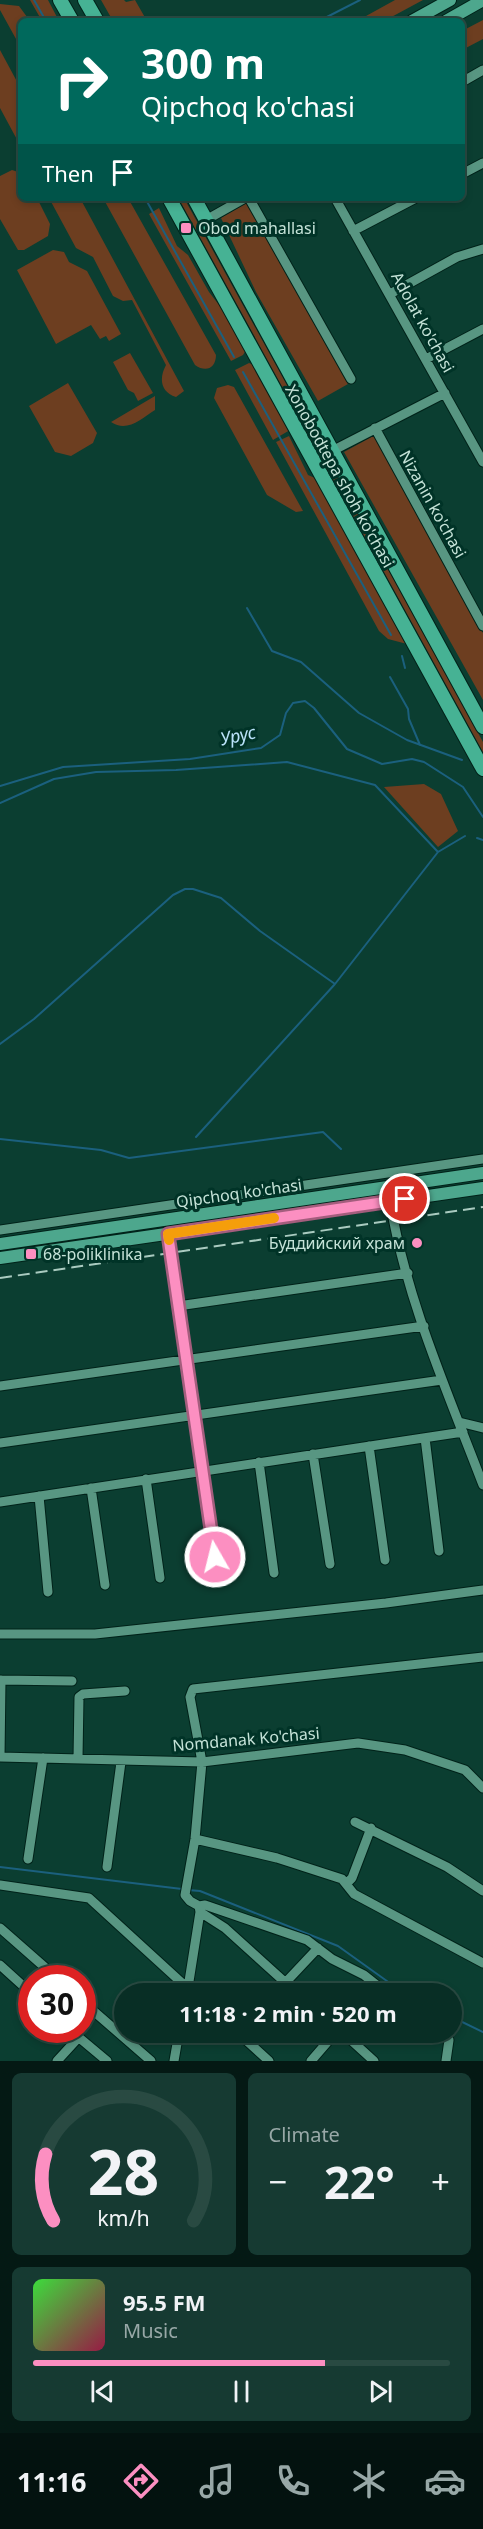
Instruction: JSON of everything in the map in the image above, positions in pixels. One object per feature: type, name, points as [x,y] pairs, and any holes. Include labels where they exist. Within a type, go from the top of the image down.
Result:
[{"type":"highway","points":[[60,0],[70,18]]},
{"type":"highway","points":[[85,0],[95,18]]},
{"type":"highway","name":"Xonobodtepa shoh ko'chasi","points":[[171,201],[483,769]]},
{"type":"highway","name":"Xonobodtepa shoh ko'chasi","points":[[196,201],[483,727]]},
{"type":"main road","points":[[417,18],[450,0]]},
{"type":"main road","points":[[451,18],[483,0]]},
{"type":"main road","name":"Qipchoq ko'chasi","points":[[0,1244],[483,1173]]},
{"type":"main road","points":[[402,1185],[405,1199]]},
{"type":"main road","name":"Qipchoq ko'chasi","points":[[0,1258],[483,1188]]},
{"type":"street","points":[[465,80],[483,70]]},
{"type":"street","points":[[465,172],[483,163]]},
{"type":"street","points":[[206,220],[241,201]]},
{"type":"street","points":[[249,201],[351,379]]},
{"type":"street","name":"Adolat ko'chasi","points":[[337,201],[483,462]]},
{"type":"street","points":[[353,231],[410,201]]},
{"type":"street","points":[[390,294],[458,257],[483,249]]},
{"type":"street","points":[[426,359],[483,329]]},
{"type":"street","points":[[332,451],[445,393]]},
{"type":"street","name":"Nizanin ko'chasi","points":[[375,428],[483,626]]},
{"type":"street","points":[[0,1230],[483,1159]]},
{"type":"street","points":[[390,1201],[394,1226],[424,1326],[442,1380],[483,1485]]},
{"type":"street","points":[[168,1234],[218,1579]]},
{"type":"street","points":[[178,1306],[408,1273]]},
{"type":"street","points":[[0,1386],[424,1326]]},
{"type":"street","points":[[0,1443],[442,1380]]},
{"type":"street","points":[[459,1422],[483,1428]]},
{"type":"street","points":[[0,1502],[463,1432]]},
{"type":"street","points":[[425,1438],[439,1551]]},
{"type":"street","points":[[369,1446],[385,1560]]},
{"type":"street","points":[[314,1454],[330,1564]]},
{"type":"street","points":[[260,1462],[274,1573]]},
{"type":"street","points":[[146,1479],[160,1578]]},
{"type":"street","points":[[91,1488],[105,1585]]},
{"type":"street","points":[[39,1496],[48,1592]]},
{"type":"street","points":[[0,1634],[95,1634],[386,1604],[483,1590]]},
{"type":"street","points":[[318,1948],[286,1982],[225,1928],[187,1899],[202,1761],[190,1692],[196,1688],[483,1657]]},
{"type":"street","points":[[0,1757],[0,1680],[72,1681]]},
{"type":"street","points":[[78,1758],[79,1696],[124,1691]]},
{"type":"street","name":"Nomdanak Ko'chasi","points":[[0,1757],[78,1758],[121,1762],[202,1761],[358,1743],[405,1750],[465,1770],[483,1788]]},
{"type":"street","points":[[28,1859],[43,1758]]},
{"type":"street","points":[[107,1867],[121,1762]]},
{"type":"street","points":[[356,1822],[447,1867],[483,1891]]},
{"type":"street","points":[[347,1883],[352,1878],[371,1828]]},
{"type":"street","points":[[195,1839],[277,1858],[342,1879],[354,1894],[483,1963]]},
{"type":"street","points":[[0,1885],[89,1898],[180,1983]]},
{"type":"street","points":[[190,1983],[199,1909],[205,1905],[297,1937],[374,1983]]},
{"type":"street","points":[[0,1928],[42,1965]]},
{"type":"street","points":[[0,1965],[18,1981]]},
{"type":"street","points":[[96,2013],[151,2061]]},
{"type":"street","points":[[57,2061],[74,2043]]},
{"type":"street","points":[[86,2043],[106,2061]]},
{"type":"street","points":[[174,2061],[177,2043]]},
{"type":"street","points":[[249,2043],[269,2061]]},
{"type":"street","points":[[310,2061],[326,2043]]},
{"type":"street","points":[[354,2043],[374,2061]]},
{"type":"street","points":[[446,2061],[449,2043]]},
{"type":"shaded area","points":[[30,0],[48,0],[57,18],[40,18]]},
{"type":"shaded area","points":[[101,0],[124,0],[126,2],[135,0],[145,18],[111,18]]},
{"type":"shaded area","points":[[395,0],[423,0],[390,18],[362,18]]},
{"type":"shaded area","points":[[0,4],[19,6],[28,18],[18,18],[18,43],[0,10]]},
{"type":"shaded area","points":[[483,20],[483,39],[465,48],[465,29]]},
{"type":"shaded area","points":[[0,50],[18,83],[18,141],[0,108]]},
{"type":"shaded area","points":[[12,170],[18,172],[18,201],[38,201],[50,224],[48,236],[24,250],[18,250],[0,219],[0,176]]},
{"type":"shaded area","points":[[51,201],[82,201],[184,391],[176,397],[167,392],[162,384],[162,375],[166,365],[132,300],[123,301],[113,296],[93,257],[76,248]]},
{"type":"shaded area","points":[[105,201],[130,201],[216,355],[210,368],[203,369],[195,365]]},
{"type":"shaded area","points":[[180,201],[186,201],[483,742],[483,752]]},
{"type":"shaded area","points":[[247,203],[348,384],[318,401],[256,292],[221,218]]},
{"type":"shaded area","points":[[159,208],[177,246],[188,255],[209,292],[229,318],[246,350],[243,355],[231,361],[149,214]]},
{"type":"shaded area","points":[[53,250],[64,252],[69,262],[87,271],[121,334],[109,341],[106,336],[100,339],[91,325],[56,344],[17,270]]},
{"type":"shaded area","points":[[130,353],[153,393],[138,401],[134,393],[128,390],[113,362]]},
{"type":"shaded area","points":[[249,363],[254,365],[290,430],[273,440],[235,370]]},
{"type":"shaded area","points":[[68,383],[97,433],[93,443],[71,456],[55,452],[29,406]]},
{"type":"shaded area","points":[[228,385],[234,387],[303,511],[296,512],[267,495],[214,398],[217,388]]},
{"type":"shaded area","points":[[155,396],[155,410],[139,421],[123,426],[111,422]]},
{"type":"shaded area","points":[[375,435],[483,633],[483,700],[344,452]]},
{"type":"shaded area","points":[[289,436],[308,475],[315,478],[407,644],[388,639],[379,631],[276,442]]},
{"type":"shaded area","points":[[424,784],[441,794],[458,831],[438,847],[384,787]]},
{"type":"waterway","points":[[34,0],[44,18]]},
{"type":"waterway","points":[[325,18],[360,0]]},
{"type":"waterway","points":[[147,201],[234,357]]},
{"type":"waterway","points":[[243,372],[391,635]]},
{"type":"waterway","points":[[247,608],[272,651],[301,662],[359,713],[407,740],[462,760]]},
{"type":"waterway","points":[[402,656],[405,668]]},
{"type":"waterway","points":[[390,677],[408,709],[409,719],[420,745]]},
{"type":"waterway","name":"Урус","points":[[0,786],[63,767],[190,759],[261,748],[280,735],[286,713],[293,703],[305,701],[314,708],[347,749],[382,764],[412,759],[424,762],[463,787],[483,817]]},
{"type":"waterway","points":[[0,803],[54,779],[96,772],[176,770],[287,762],[375,785],[438,852]]},
{"type":"waterway","points":[[196,1137],[335,984],[438,852],[465,836]]},
{"type":"waterway","points":[[477,838],[483,840]]},
{"type":"waterway","points":[[0,1044],[34,1019],[173,895],[185,889],[193,889],[221,898],[260,931],[335,984]]},
{"type":"waterway","points":[[0,1139],[101,1150],[129,1158],[323,1132],[341,1149]]},
{"type":"waterway","points":[[0,1867],[182,1889]]},
{"type":"waterway","points":[[188,1890],[200,1891],[338,1946],[390,1983]]},
{"type":"waterway","points":[[462,2022],[483,2032]]},
{"type":"railway","points":[[0,1278],[483,1207]]},
{"type":"slow traffic","points":[[169,1240],[168,1234],[274,1218]]},
{"type":"place","name":"Obod mahallasi","points":[[186,228]]},
{"type":"place","name":"Буддийский храм","points":[[417,1243]]},
{"type":"place","name":"68-poliklinika","points":[[31,1254]]},
{"type":"route","points":[[215,1557],[168,1234],[405,1199]]}]
